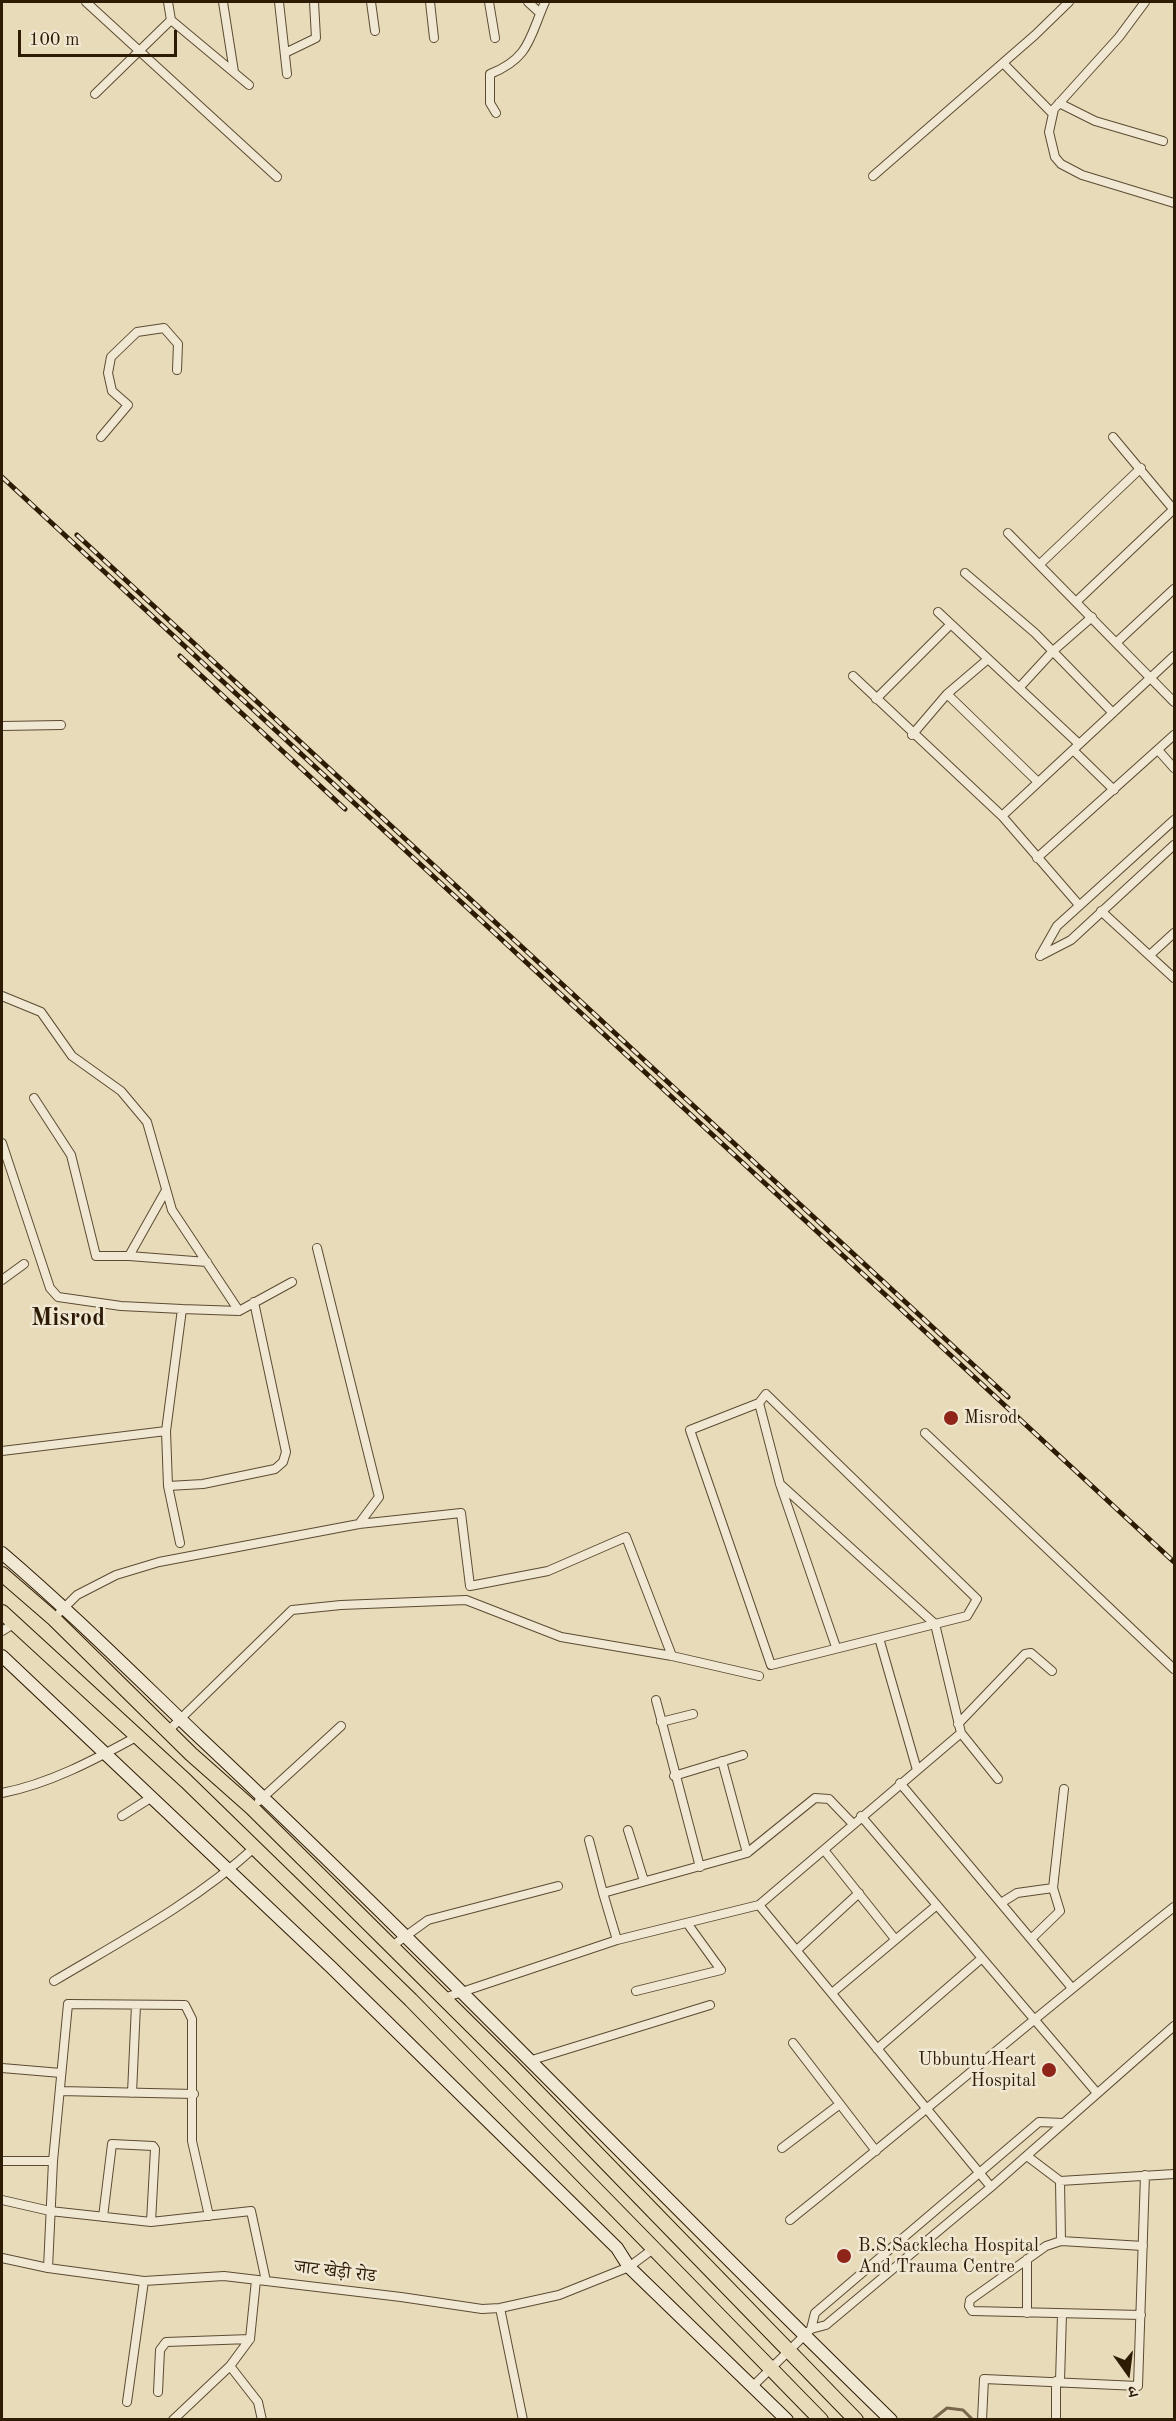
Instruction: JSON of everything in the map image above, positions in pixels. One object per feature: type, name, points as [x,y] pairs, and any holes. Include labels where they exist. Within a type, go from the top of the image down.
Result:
[{"type":"main road","points":[[2,1574],[54,1619],[190,1754],[252,1808],[392,1946],[856,2420]]},
{"type":"main road","points":[[2,1612],[255,1847],[535,2124],[653,2250],[821,2420]]},
{"type":"street","points":[[86,2],[277,177]]},
{"type":"street","points":[[168,2],[171,20],[249,84]]},
{"type":"street","points":[[223,2],[234,72]]},
{"type":"street","points":[[279,2],[287,74]]},
{"type":"street","points":[[285,53],[316,38],[314,2]]},
{"type":"street","points":[[371,2],[375,31]]},
{"type":"street","points":[[430,2],[434,38]]},
{"type":"street","points":[[489,2],[495,38]]},
{"type":"street","points":[[528,2],[540,13]]},
{"type":"street","points":[[496,113],[490,103],[490,74],[510,66],[529,44],[545,2]]},
{"type":"street","points":[[873,176],[1003,63],[1069,2]]},
{"type":"street","points":[[1145,2],[1119,37],[1059,103],[1052,113],[1049,132],[1055,157],[1061,164],[1082,175],[1174,203]]},
{"type":"street","points":[[95,94],[171,20]]},
{"type":"street","points":[[1003,63],[1052,113]]},
{"type":"street","points":[[1059,103],[1095,121],[1163,141]]},
{"type":"street","points":[[101,437],[128,405],[112,391],[108,373],[111,357],[137,332],[164,328],[178,344],[177,370]]},
{"type":"street","points":[[1077,601],[1174,509],[1113,437]]},
{"type":"street","points":[[1040,564],[1141,468]]},
{"type":"street","points":[[1008,533],[1174,702]]},
{"type":"street","points":[[965,573],[1053,651],[1113,713]]},
{"type":"street","points":[[1117,642],[1174,589]]},
{"type":"street","points":[[938,612],[1019,688],[1114,790]]},
{"type":"street","points":[[1019,688],[1053,651],[1092,617]]},
{"type":"street","points":[[876,699],[951,624]]},
{"type":"street","points":[[1002,816],[1174,656]]},
{"type":"street","points":[[912,735],[947,694],[988,659]]},
{"type":"street","points":[[853,676],[912,735],[1002,816],[1079,905]]},
{"type":"street","points":[[947,694],[1038,782]]},
{"type":"street","points":[[2,726],[61,725]]},
{"type":"street","points":[[1037,858],[1174,735]]},
{"type":"street","points":[[1158,750],[1174,768]]},
{"type":"street","points":[[1174,820],[1057,926],[1040,956],[1071,940],[1174,845]]},
{"type":"street","points":[[1101,911],[1151,954],[1174,978]]},
{"type":"street","points":[[1151,954],[1174,933]]},
{"type":"street","points":[[2,996],[41,1012],[72,1056],[121,1091],[147,1122],[165,1192],[172,1210],[238,1311]]},
{"type":"street","points":[[34,1098],[71,1155],[96,1256],[207,1262]]},
{"type":"street","points":[[2,1143],[50,1288],[58,1298],[121,1306],[238,1311],[292,1282]]},
{"type":"street","points":[[129,1256],[165,1192]]},
{"type":"street","points":[[318,1248],[379,1497],[359,1524]]},
{"type":"street","points":[[2,1280],[24,1264]]},
{"type":"street","points":[[168,1486],[202,1484],[275,1469],[283,1462],[286,1452],[254,1302]]},
{"type":"street","points":[[180,1543],[168,1486],[166,1431],[182,1309]]},
{"type":"street","points":[[766,1394],[977,1599],[967,1616],[935,1624],[771,1665],[690,1430],[759,1403],[766,1394]]},
{"type":"street","points":[[759,1403],[780,1484],[836,1647]]},
{"type":"street","points":[[2,1451],[166,1431]]},
{"type":"street","points":[[925,1433],[1174,1669]]},
{"type":"street","points":[[780,1484],[935,1624],[959,1729],[998,1779]]},
{"type":"street","points":[[54,1619],[77,1595],[116,1575],[159,1562],[359,1524],[461,1512],[470,1586],[548,1570],[626,1537],[672,1656]]},
{"type":"street","points":[[2,1553],[65,1607],[406,1935],[808,2332],[891,2419]]},
{"type":"street","points":[[168,1731],[292,1610],[391,1602],[466,1600],[561,1637],[672,1656],[759,1676]]},
{"type":"street","points":[[2,1631],[15,1623]]},
{"type":"street","points":[[879,1638],[917,1770]]},
{"type":"street","points":[[444,1998],[617,1940],[759,1905],[917,1770],[959,1729],[1025,1654],[1031,1653],[1052,1671]]},
{"type":"street","points":[[2,1656],[332,1968],[617,2248],[629,2267],[787,2420]]},
{"type":"street","points":[[656,1700],[674,1776],[700,1868]]},
{"type":"street","points":[[661,1722],[693,1714]]},
{"type":"street","points":[[252,1808],[341,1726]]},
{"type":"street","points":[[2,1793],[25,1789],[104,1754],[136,1737]]},
{"type":"street","points":[[674,1776],[743,1755]]},
{"type":"street","points":[[722,1761],[747,1853]]},
{"type":"street","points":[[900,1783],[1072,1988]]},
{"type":"street","points":[[1031,1939],[1060,1911],[1053,1888],[1064,1789]]},
{"type":"street","points":[[122,1816],[152,1797]]},
{"type":"street","points":[[603,1893],[700,1868],[747,1853],[815,1798],[829,1799],[853,1824]]},
{"type":"street","points":[[861,1816],[1097,2093]]},
{"type":"street","points":[[628,1830],[644,1881]]},
{"type":"street","points":[[589,1840],[617,1940]]},
{"type":"street","points":[[54,1981],[176,1908],[228,1872],[255,1847]]},
{"type":"street","points":[[824,1850],[895,1939]]},
{"type":"street","points":[[392,1946],[428,1920],[558,1886]]},
{"type":"street","points":[[1001,1903],[1017,1893],[1053,1888]]},
{"type":"street","points":[[797,1950],[859,1893]]},
{"type":"street","points":[[759,1905],[991,2187]]},
{"type":"street","points":[[832,1993],[937,1905]]},
{"type":"street","points":[[790,2220],[928,2110],[1072,1988],[1174,1907]]},
{"type":"street","points":[[636,1991],[721,1970],[687,1923]]},
{"type":"street","points":[[877,2049],[982,1958]]},
{"type":"street","points":[[48,2268],[53,2161],[68,2004],[185,2005],[192,2019],[194,2094],[192,2141],[209,2216]]},
{"type":"street","points":[[132,2093],[136,2005]]},
{"type":"street","points":[[532,2060],[710,2005]]},
{"type":"street","points":[[753,2386],[808,2332],[826,2325],[991,2187],[1174,2026]]},
{"type":"street","points":[[793,2043],[876,2151]]},
{"type":"street","points":[[2,2068],[61,2073]]},
{"type":"street","points":[[60,2091],[194,2094]]},
{"type":"street","points":[[782,2148],[840,2104]]},
{"type":"street","points":[[808,2332],[815,2313],[1039,2122],[1063,2123]]},
{"type":"street","points":[[103,2217],[112,2144],[153,2146],[155,2149],[150,2222]]},
{"type":"street","points":[[1027,2156],[1060,2181],[1174,2174]]},
{"type":"street","points":[[2,2161],[53,2161]]},
{"type":"street","points":[[982,2420],[984,2379],[1138,2386],[1145,2175]]},
{"type":"street","points":[[1060,2181],[1061,2241]]},
{"type":"street","points":[[2,2200],[50,2211],[150,2222],[209,2216],[246,2209],[251,2211],[266,2281]]},
{"type":"street","points":[[1141,2315],[972,2311],[969,2306],[970,2300],[1046,2246],[1061,2241],[1143,2246]]},
{"type":"street","name":"जाट खेड़ी रोड","points":[[2,2258],[48,2268],[144,2281],[224,2276],[482,2309],[500,2308],[559,2295],[629,2267],[653,2250]]},
{"type":"street","points":[[1027,2259],[1027,2313]]},
{"type":"street","points":[[173,2420],[230,2366],[250,2339],[256,2280]]},
{"type":"street","points":[[127,2402],[144,2281]]},
{"type":"street","points":[[500,2308],[523,2420]]},
{"type":"street","points":[[1056,2420],[1062,2314]]},
{"type":"street","points":[[158,2392],[160,2350],[166,2342],[250,2339]]},
{"type":"street","points":[[230,2366],[258,2402],[262,2420]]},
{"type":"waterway","points":[[932,2420],[947,2408],[963,2410],[973,2420]]},
{"type":"railway","points":[[2,477],[1174,1562]]},
{"type":"railway","points":[[77,535],[1008,1397]]},
{"type":"railway","points":[[180,656],[345,809]]},
{"type":"place","name":"Misrod","points":[[951,1418]]},
{"type":"place","name":"Ubbuntu Heart Hospital","points":[[1049,2070]]},
{"type":"place","name":"B.S.Sacklecha Hospital And Trauma Centre","points":[[844,2256]]},
{"type":"district","name":"Misrod","points":[[68,1319]]}]
